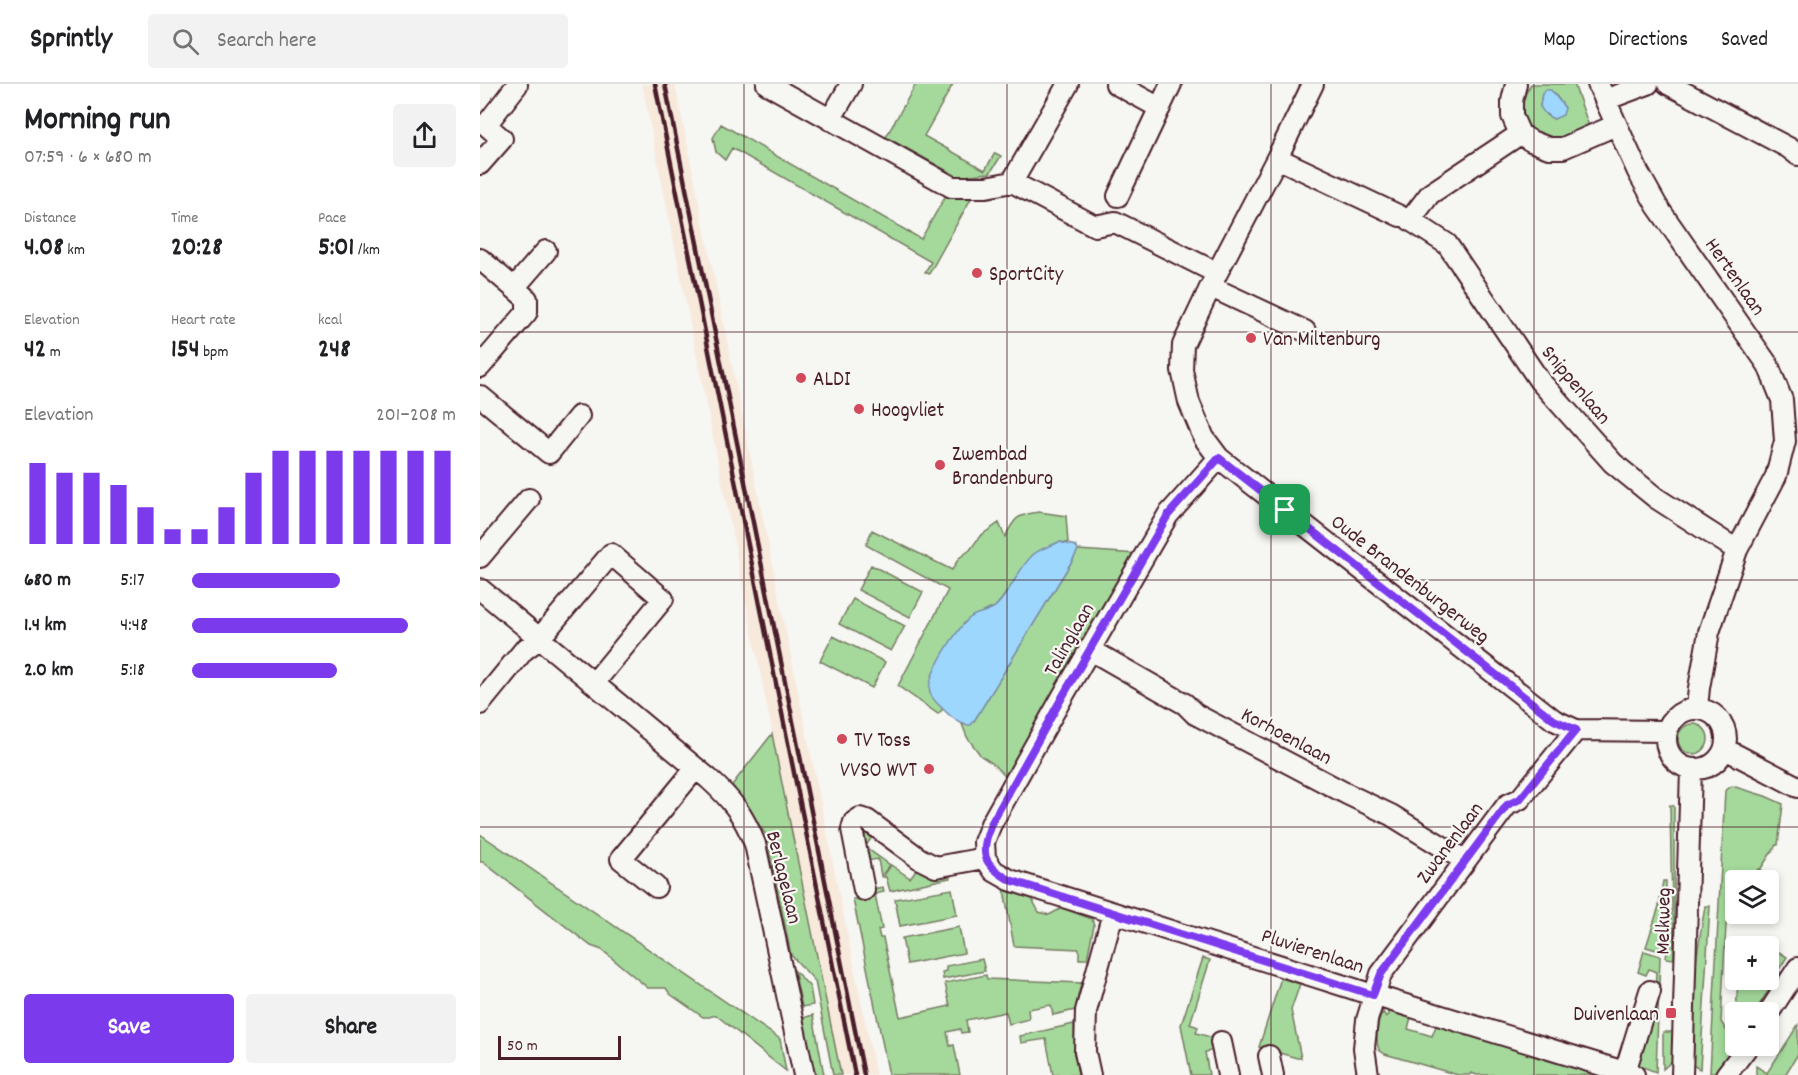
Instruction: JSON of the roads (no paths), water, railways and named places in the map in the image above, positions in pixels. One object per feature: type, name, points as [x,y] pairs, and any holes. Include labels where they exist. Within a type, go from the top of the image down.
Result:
[{"type":"street","points":[[767,84],[952,187],[987,187],[1012,182],[1095,226],[1115,222],[1305,331]]},
{"type":"street","points":[[830,120],[851,84]]},
{"type":"street","points":[[1012,182],[1068,84]]},
{"type":"street","points":[[1116,84],[1160,108]]},
{"type":"street","points":[[1119,195],[1172,84]]},
{"type":"street","name":"Oude Brandenburgerweg","points":[[1313,84],[1214,280],[1184,345],[1182,370],[1189,402],[1204,438],[1219,458],[1554,720],[1576,730],[1666,731]]},
{"type":"street","points":[[1516,84],[1512,101],[1512,116],[1520,135],[1548,148],[1563,148],[1616,125]]},
{"type":"street","points":[[1602,92],[1648,84]]},
{"type":"street","points":[[1668,84],[1790,148],[1798,155]]},
{"type":"street","points":[[480,164],[502,139],[483,122],[517,85]]},
{"type":"street","name":"Hertenlaan","points":[[1602,92],[1638,172],[1657,206],[1768,365],[1790,401],[1785,441],[1776,476],[1737,550],[1709,632],[1698,688],[1697,708]]},
{"type":"street","points":[[1405,218],[1430,194],[1520,135]]},
{"type":"street","name":"Snippenlaan","points":[[1277,158],[1405,218],[1447,244],[1539,380],[1613,463],[1656,498],[1737,550]]},
{"type":"street","points":[[514,288],[546,251]]},
{"type":"street","points":[[480,260],[527,299],[526,312],[480,367]]},
{"type":"street","points":[[483,404],[549,453],[579,417]]},
{"type":"street","name":"Talinglaan","points":[[985,858],[984,842],[991,824],[1089,649],[1168,515],[1219,458]]},
{"type":"street","points":[[480,556],[529,499]]},
{"type":"street","points":[[480,704],[611,554],[663,599],[594,683]]},
{"type":"street","name":"Berlagelaan","points":[[480,589],[731,799],[748,827],[755,844],[804,1075]]},
{"type":"street","name":"Korhoenlaan","points":[[1089,649],[1185,704],[1195,714],[1391,815],[1464,860]]},
{"type":"street","points":[[1697,708],[1715,715],[1725,730],[1726,740],[1725,749],[1720,758],[1712,765],[1702,769],[1691,769],[1673,760],[1665,741],[1670,722],[1677,714],[1697,708]]},
{"type":"street","name":"Zwanenlaan","points":[[1368,1075],[1364,1048],[1367,1020],[1381,974],[1507,805],[1520,799],[1576,730]]},
{"type":"street","points":[[1725,749],[1798,787]]},
{"type":"street","points":[[656,887],[621,859],[696,768]]},
{"type":"street","name":"Melkweg","points":[[1682,1075],[1691,769]]},
{"type":"street","points":[[864,890],[852,830],[854,822],[860,818],[867,820],[920,859],[936,867],[985,858]]},
{"type":"street","name":"Pluvierenlaan","points":[[985,858],[994,871],[1010,880],[1630,1074]]},
{"type":"street","points":[[1090,1075],[1085,1052],[1086,1011],[1113,913]]},
{"type":"street","points":[[1776,1002],[1798,968]]},
{"type":"street","points":[[1630,1074],[1650,992]]},
{"type":"street","points":[[1221,1042],[1228,1075]]},
{"type":"street","points":[[1726,1075],[1740,1056]]},
{"type":"water","points":[[1545,90],[1551,90],[1565,108],[1563,115],[1554,119],[1542,111],[1540,106]]},
{"type":"water","points":[[1059,542],[1076,546],[1078,550],[974,721],[971,725],[960,723],[938,704],[930,692],[933,675],[944,652],[971,617],[996,606],[1034,554]]},
{"type":"railway","points":[[655,84],[855,1075]]},
{"type":"railway","points":[[665,84],[864,1075]]},
{"type":"place","name":"SportCity","points":[[977,273]]},
{"type":"place","name":"Van Miltenburg","points":[[1251,338]]},
{"type":"place","name":"ALDI","points":[[801,378]]},
{"type":"place","name":"Hoogvliet","points":[[859,409]]},
{"type":"place","name":"Zwembad Brandenburg","points":[[940,465]]},
{"type":"place","name":"TV Toss","points":[[842,739]]},
{"type":"place","name":"VVSO WVT","points":[[929,769]]},
{"type":"place","name":"Duivenlaan","points":[[1671,1013]]}]
